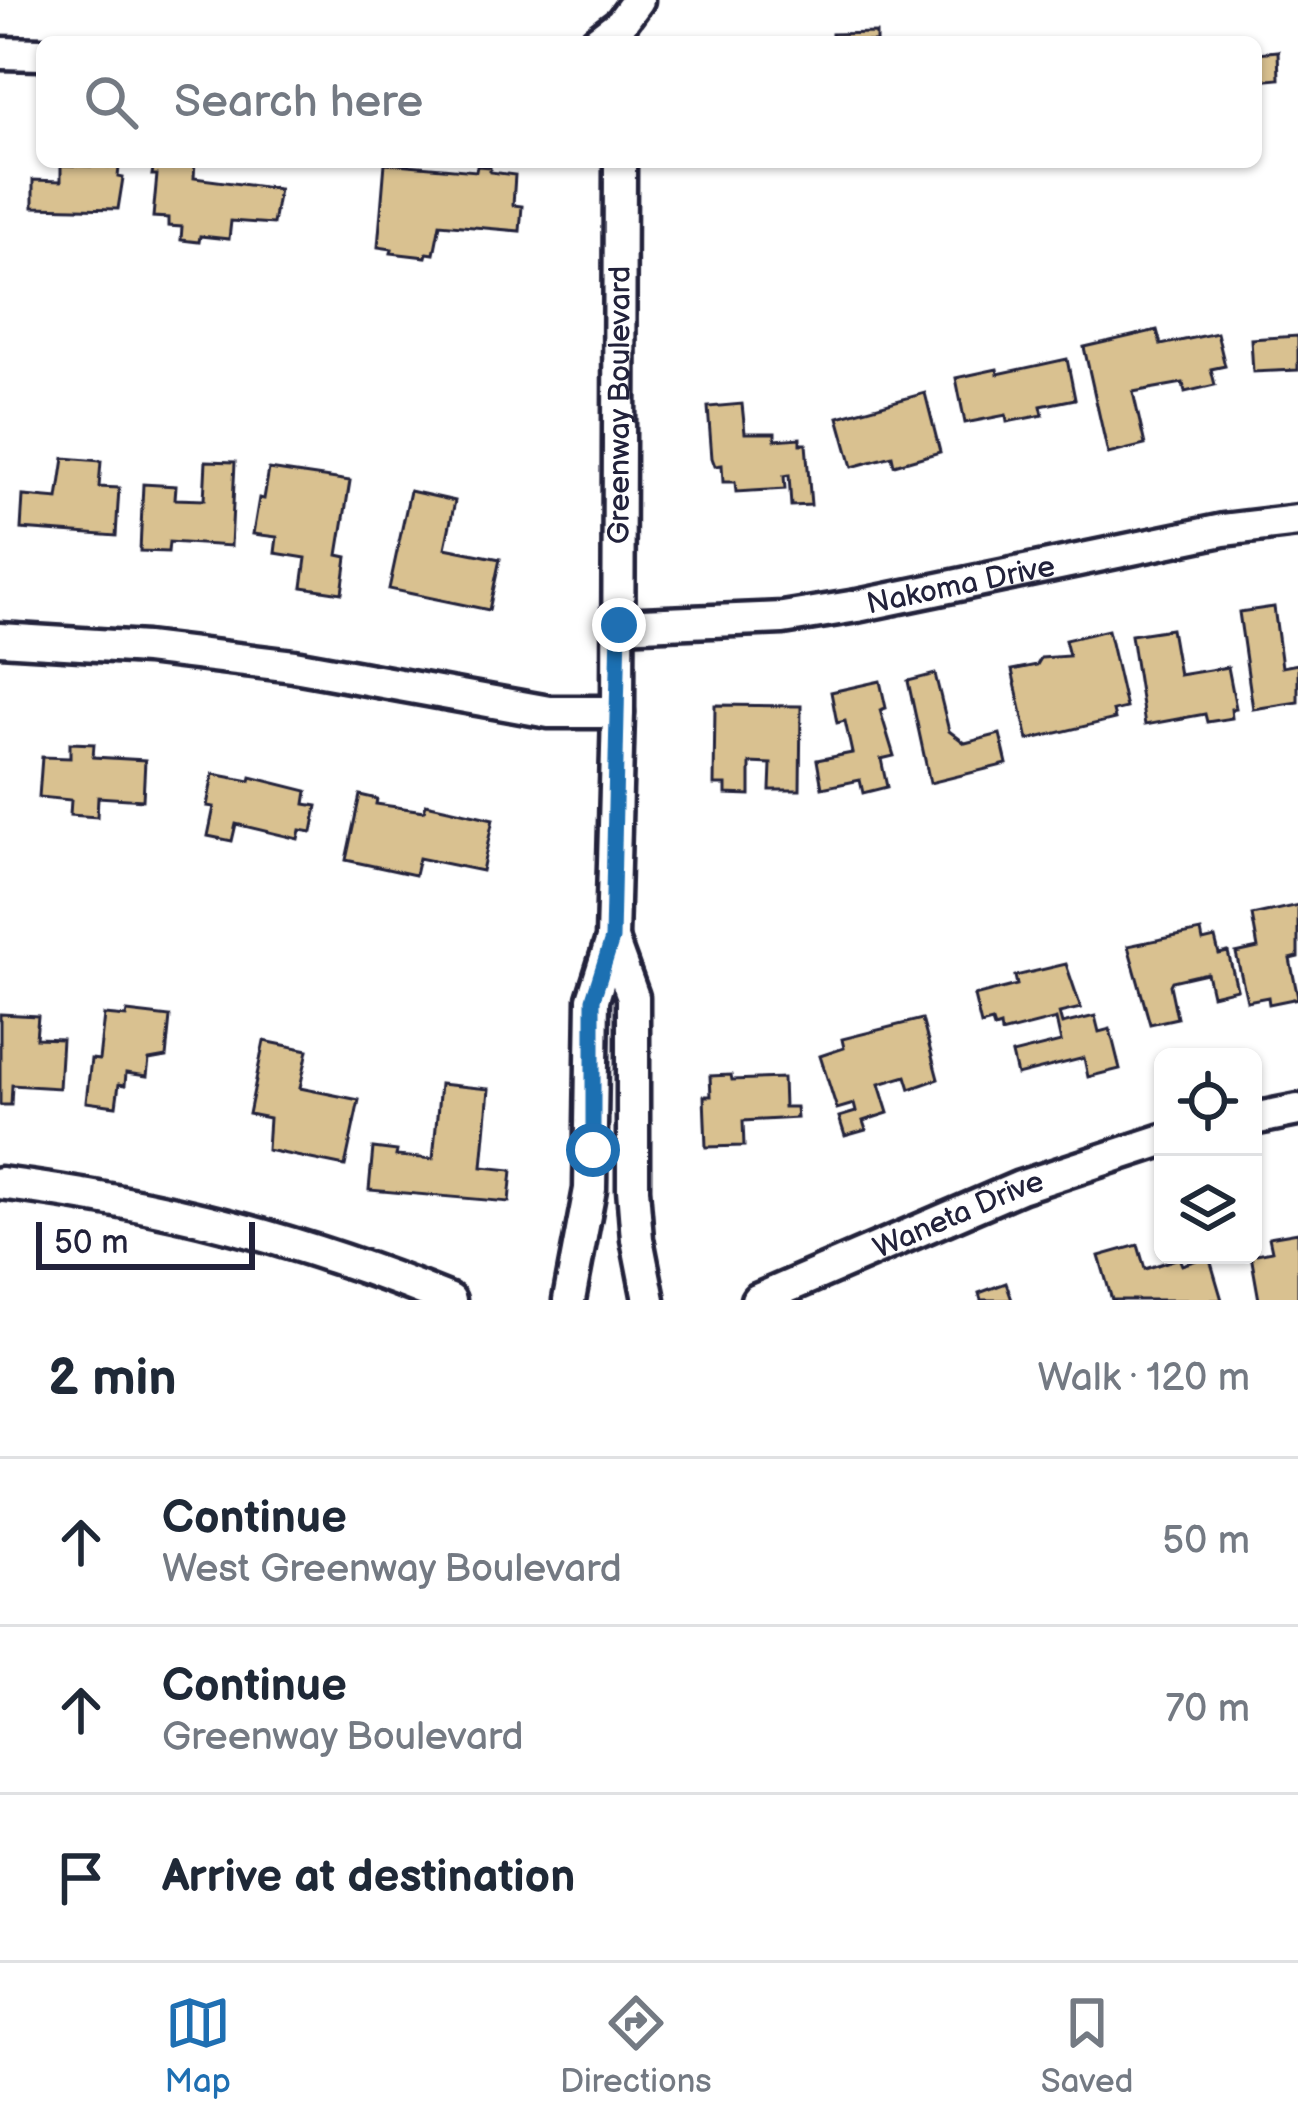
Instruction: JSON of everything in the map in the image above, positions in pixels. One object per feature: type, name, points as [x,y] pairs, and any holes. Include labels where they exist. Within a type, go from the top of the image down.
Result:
[{"type":"street","points":[[0,53],[36,54]]},
{"type":"street","name":"Greenway Boulevard","points":[[612,939],[619,625],[620,168]]},
{"type":"street","name":"Nakoma Drive","points":[[619,625],[801,615],[1223,530],[1298,521]]},
{"type":"street","points":[[0,638],[167,650],[294,666],[549,712],[618,712]]},
{"type":"street","points":[[569,1300],[590,1189],[593,999],[612,939]]},
{"type":"street","points":[[612,939],[633,997],[633,1189],[649,1300]]},
{"type":"street","points":[[1262,1117],[1298,1110]]},
{"type":"street","name":"Waneta Drive","points":[[757,1300],[1020,1187],[1154,1143]]},
{"type":"street","points":[[0,1183],[110,1197],[208,1218],[450,1300]]},
{"type":"building","points":[[876,33],[876,36],[832,36]]},
{"type":"building","points":[[1278,51],[1279,79],[1262,80],[1262,52]]},
{"type":"building","points":[[61,168],[119,168],[118,177],[123,178],[118,209],[33,207],[33,180],[61,181]]},
{"type":"building","points":[[153,168],[195,168],[194,178],[279,189],[273,224],[231,221],[229,239],[200,236],[199,242],[181,240],[182,227],[168,226],[168,218],[153,217],[157,175],[152,175]]},
{"type":"building","points":[[385,168],[490,168],[490,172],[515,175],[513,205],[522,206],[520,231],[440,224],[434,254],[426,257],[378,247]]},
{"type":"building","points":[[1157,330],[1161,345],[1217,333],[1225,366],[1211,369],[1215,385],[1185,392],[1183,383],[1133,392],[1145,445],[1108,454],[1084,347]]},
{"type":"building","points":[[1298,336],[1298,370],[1253,372],[1251,339]]},
{"type":"building","points":[[1067,359],[1075,399],[1041,406],[1043,415],[1007,422],[1006,415],[965,423],[956,378]]},
{"type":"building","points":[[925,393],[940,452],[894,465],[892,456],[852,467],[838,417]]},
{"type":"building","points":[[742,404],[745,433],[775,433],[775,440],[800,438],[800,444],[806,444],[811,505],[791,506],[789,475],[784,476],[785,489],[736,492],[735,482],[723,482],[722,465],[715,466],[712,458],[708,407]]},
{"type":"building","points":[[64,458],[101,461],[99,487],[119,488],[116,536],[21,529],[23,496],[58,499]]},
{"type":"building","points":[[206,461],[235,462],[231,546],[169,542],[168,552],[140,551],[143,484],[176,486],[175,499],[204,500]]},
{"type":"building","points":[[269,469],[350,481],[338,555],[347,557],[342,593],[302,587],[306,558],[275,553],[277,537],[253,534]]},
{"type":"building","points":[[410,491],[455,501],[445,548],[500,559],[489,610],[389,589]]},
{"type":"building","points":[[1274,607],[1282,667],[1298,664],[1298,702],[1253,709],[1239,612]]},
{"type":"building","points":[[1171,629],[1179,675],[1228,667],[1236,708],[1231,709],[1232,718],[1207,722],[1205,714],[1145,725],[1131,635]]},
{"type":"building","points":[[1108,630],[1126,708],[1113,711],[1115,719],[1028,740],[1012,670],[1037,665],[1041,658],[1069,656],[1065,640]]},
{"type":"building","points":[[935,674],[949,731],[965,743],[1000,734],[1007,764],[930,783],[908,681]]},
{"type":"building","points":[[880,681],[886,708],[880,710],[894,756],[881,759],[887,787],[863,793],[860,780],[822,788],[817,760],[852,753],[845,721],[837,723],[831,692]]},
{"type":"building","points":[[715,705],[801,706],[800,790],[770,790],[771,764],[750,763],[750,795],[726,794],[726,785],[714,785]]},
{"type":"building","points":[[70,743],[94,744],[93,757],[145,760],[143,800],[98,797],[97,817],[70,815],[71,800],[39,797],[42,757],[70,758]]},
{"type":"building","points":[[213,774],[250,781],[251,777],[307,791],[305,804],[317,806],[312,832],[300,830],[298,839],[236,824],[232,841],[208,836],[214,807],[207,806]]},
{"type":"building","points":[[360,795],[377,799],[376,804],[424,811],[426,804],[493,819],[482,871],[419,858],[415,875],[346,860]]},
{"type":"building","points":[[1298,905],[1298,957],[1290,959],[1298,998],[1269,1004],[1268,997],[1247,1001],[1236,953],[1258,948],[1252,915]]},
{"type":"building","points":[[1201,931],[1203,941],[1215,938],[1219,954],[1228,952],[1237,989],[1212,995],[1207,973],[1172,981],[1177,1018],[1150,1024],[1128,946]]},
{"type":"building","points":[[1066,964],[1081,1008],[1059,1013],[1062,1024],[1095,1016],[1099,1032],[1110,1029],[1120,1069],[1088,1077],[1084,1058],[1017,1075],[1012,1054],[1061,1042],[1056,1019],[1001,1033],[1000,1026],[994,1028],[992,1022],[981,1025],[974,996],[1017,985],[1015,976]]},
{"type":"building","points":[[127,1012],[170,1017],[166,1057],[149,1060],[147,1076],[126,1073],[116,1106],[86,1102],[91,1059],[99,1060],[104,1015],[126,1017]]},
{"type":"building","points":[[0,1014],[38,1016],[36,1038],[62,1039],[59,1088],[12,1085],[11,1105],[0,1105]]},
{"type":"building","points":[[922,1019],[938,1079],[910,1089],[906,1076],[879,1084],[888,1113],[863,1121],[866,1130],[845,1136],[839,1117],[856,1112],[854,1104],[837,1109],[820,1056],[844,1048],[842,1039]]},
{"type":"building","points":[[264,1041],[308,1050],[300,1088],[359,1100],[345,1166],[267,1150],[269,1118],[249,1114]]},
{"type":"building","points":[[731,1075],[732,1080],[783,1078],[784,1107],[796,1107],[797,1118],[743,1121],[744,1146],[706,1147],[704,1096],[711,1096],[710,1076]]},
{"type":"building","points":[[440,1084],[489,1089],[482,1167],[512,1170],[509,1202],[369,1190],[373,1148],[397,1151],[396,1156],[433,1159]]},
{"type":"building","points":[[1298,1232],[1298,1300],[1259,1300],[1253,1264],[1262,1264],[1262,1253],[1272,1251],[1269,1237]]},
{"type":"building","points":[[1138,1245],[1145,1269],[1160,1264],[1211,1264],[1222,1300],[1112,1300],[1099,1256]]},
{"type":"building","points":[[1006,1283],[1012,1300],[981,1300],[979,1293]]},
{"type":"route","points":[[593,1150],[593,999],[612,939],[619,625]]}]
